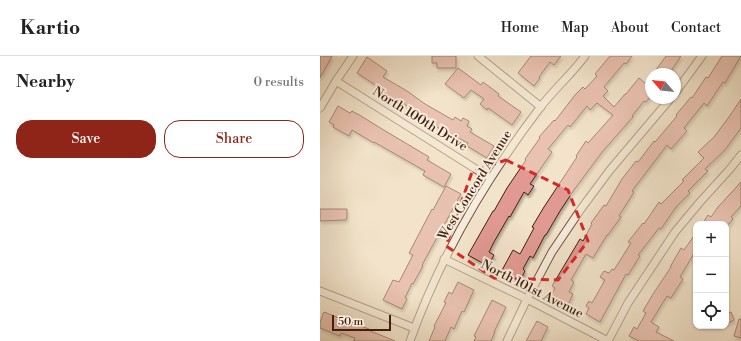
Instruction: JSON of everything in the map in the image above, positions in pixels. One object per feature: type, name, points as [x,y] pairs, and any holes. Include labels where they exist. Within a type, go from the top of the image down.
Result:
[{"type":"street","points":[[320,108],[353,56]]},
{"type":"street","points":[[478,56],[541,107]]},
{"type":"street","name":"West Concord Avenue","points":[[410,341],[428,293],[444,259],[490,178],[515,141],[541,107],[586,56]]},
{"type":"street","points":[[681,85],[702,56]]},
{"type":"street","name":"North 100th Drive","points":[[336,81],[490,178]]},
{"type":"street","points":[[508,341],[527,299],[552,252],[610,170],[666,104]]},
{"type":"street","points":[[608,341],[628,303],[675,232],[741,155]]},
{"type":"street","name":"North 101st Avenue","points":[[444,259],[527,299],[608,341]]},
{"type":"street","points":[[320,291],[414,328]]},
{"type":"highlighted area","points":[[506,160],[568,190],[588,241],[558,280],[494,278],[446,246],[472,172]]},
{"type":"building","points":[[320,56],[332,56],[320,78]]},
{"type":"building","points":[[432,56],[456,56],[456,68],[437,68],[437,63],[432,63]]},
{"type":"building","points":[[531,56],[561,56],[554,65],[550,62],[534,86],[518,73]]},
{"type":"building","points":[[610,56],[632,56],[626,64],[624,63],[604,87],[608,91],[603,96],[614,107],[639,78],[645,83],[645,102],[603,151],[574,190],[545,235],[533,258],[530,256],[523,269],[525,271],[520,281],[501,272],[513,250],[520,254],[534,228],[532,227],[586,141],[588,143],[613,115],[597,103],[590,110],[587,106],[570,127],[568,125],[548,149],[552,152],[530,184],[534,186],[528,195],[524,192],[494,242],[489,252],[494,255],[488,266],[468,255],[507,188],[540,138],[539,137],[554,120],[555,121],[575,95],[583,87],[585,89],[597,76],[595,74]]},
{"type":"building","points":[[666,56],[681,56],[673,68],[657,68]]},
{"type":"building","points":[[722,56],[741,56],[725,83],[723,82],[707,106],[704,103],[684,128],[687,131],[671,149],[667,145],[632,191],[634,192],[619,216],[621,217],[607,235],[593,258],[586,254],[571,280],[574,282],[569,292],[573,294],[568,305],[551,296],[555,288],[552,286],[580,239],[583,241],[592,224],[591,223],[604,205],[606,206],[622,179],[636,161],[638,162],[654,141],[655,142],[677,116],[676,115],[691,97],[692,98],[706,77],[708,78]]},
{"type":"building","points":[[367,57],[387,71],[383,77],[407,91],[425,104],[453,120],[455,117],[461,121],[463,118],[469,121],[467,126],[472,129],[470,132],[494,146],[487,158],[467,146],[468,143],[440,129],[400,101],[399,102],[379,90],[380,88],[357,73]]},
{"type":"building","points":[[458,68],[481,85],[483,82],[499,94],[498,96],[521,112],[512,125],[488,108],[487,110],[480,104],[484,99],[471,90],[464,98],[445,84]]},
{"type":"building","points":[[741,99],[741,128],[725,150],[705,169],[708,171],[688,191],[690,193],[676,207],[661,229],[659,228],[638,255],[640,256],[628,275],[626,274],[600,322],[586,314],[589,308],[586,306],[589,301],[592,303],[605,280],[600,277],[604,271],[609,273],[612,269],[614,270],[631,243],[628,242],[643,223],[644,224],[659,202],[661,204],[704,158],[698,152],[714,137]]},
{"type":"building","points":[[338,106],[350,113],[352,111],[361,116],[429,157],[427,160],[451,174],[444,187],[423,175],[425,171],[352,130],[349,136],[333,127],[334,125],[329,122]]},
{"type":"building","points":[[741,182],[741,206],[731,217],[733,219],[729,224],[729,221],[704,221],[708,215],[711,217]]},
{"type":"building","points":[[446,186],[461,194],[422,265],[423,266],[413,284],[412,283],[402,309],[383,300],[393,280],[399,282],[413,255],[409,253]]},
{"type":"building","points":[[320,209],[347,209],[346,220],[320,221]]},
{"type":"building","points":[[693,237],[693,255],[680,277],[683,279],[671,298],[667,296],[651,322],[659,327],[656,332],[674,341],[639,341],[629,336],[634,327],[637,329],[646,313],[643,311],[671,267],[681,248],[684,250]]},
{"type":"building","points":[[458,282],[474,290],[464,312],[462,311],[454,329],[451,327],[445,341],[429,341],[435,327],[434,326],[446,303],[444,302],[449,292],[452,294]]},
{"type":"building","points":[[492,300],[506,307],[491,341],[474,341],[476,337],[474,336]]},
{"type":"building","points":[[324,312],[369,329],[368,330],[395,341],[354,341],[355,338],[341,333],[340,336],[320,328],[320,322]]},
{"type":"building","points":[[731,312],[734,320],[729,322],[729,313]]},
{"type":"building","points":[[739,319],[741,319],[741,338],[734,336]]},
{"type":"building","points":[[537,321],[548,327],[541,341],[526,341]]}]
